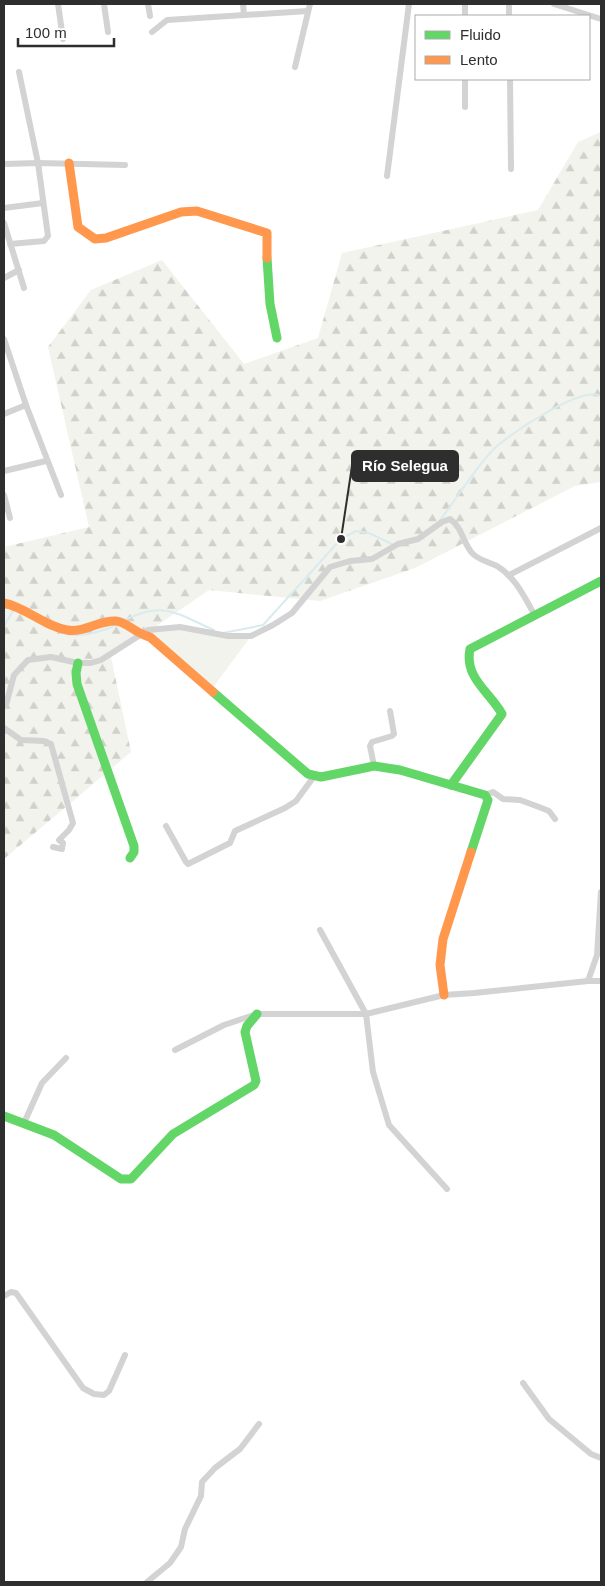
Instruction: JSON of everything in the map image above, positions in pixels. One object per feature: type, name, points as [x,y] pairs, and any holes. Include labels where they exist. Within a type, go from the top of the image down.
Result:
[{"type":"street","points":[[58,4],[63,39]]},
{"type":"street","points":[[104,4],[108,32]]},
{"type":"street","points":[[148,4],[150,16]]},
{"type":"street","points":[[243,4],[244,15]]},
{"type":"street","points":[[387,176],[409,4]]},
{"type":"street","points":[[554,4],[588,15]]},
{"type":"street","points":[[152,32],[167,20],[244,15],[309,7],[295,67]]},
{"type":"street","points":[[10,244],[44,240],[48,236],[38,163],[25,110],[19,72]]},
{"type":"street","points":[[465,80],[465,107]]},
{"type":"street","points":[[510,80],[511,169]]},
{"type":"street","points":[[69,163],[78,227],[95,239],[106,238],[181,212],[190,211],[210,214],[268,234],[270,297],[277,338]]},
{"type":"street","points":[[4,164],[126,164]]},
{"type":"street","points":[[4,208],[43,203]]},
{"type":"street","points":[[4,223],[24,288]]},
{"type":"street","points":[[4,278],[19,270]]},
{"type":"street","points":[[4,340],[46,461],[61,496]]},
{"type":"street","points":[[4,414],[26,405]]},
{"type":"street","points":[[4,471],[46,461]]},
{"type":"street","points":[[4,495],[10,518]]},
{"type":"street","points":[[4,706],[14,675],[28,660],[51,657],[78,663],[91,663],[101,660],[148,630],[180,627],[228,636],[251,636],[292,613],[330,567],[350,561],[372,558],[396,546],[418,540],[442,522],[450,519],[456,523],[472,553],[509,574],[523,593],[534,614]]},
{"type":"street","points":[[509,574],[601,528]]},
{"type":"street","points":[[451,785],[502,714],[482,689],[470,665],[468,655],[470,649],[534,614],[601,581]]},
{"type":"street","points":[[4,603],[19,606],[51,625],[69,631],[86,628],[107,620],[121,622],[140,635],[150,637],[308,774],[321,776],[374,766],[400,770],[485,795],[493,792],[503,799],[520,800],[549,811],[555,819]]},
{"type":"street","points":[[78,663],[76,673],[77,684],[134,846],[134,852],[130,858]]},
{"type":"street","points":[[374,766],[370,746],[372,742],[394,734],[390,711]]},
{"type":"street","points":[[4,728],[21,740],[44,741],[51,744],[74,822],[59,840],[63,843],[62,849],[53,848]]},
{"type":"street","points":[[166,826],[188,864],[230,843],[235,831],[296,801],[315,775]]},
{"type":"street","points":[[444,995],[440,965],[443,939],[488,800],[485,795]]},
{"type":"street","points":[[588,981],[597,955],[601,892]]},
{"type":"street","points":[[320,930],[366,1014],[373,1072],[389,1125],[447,1189]]},
{"type":"street","points":[[175,1050],[224,1025],[257,1014],[366,1014],[444,995],[474,994],[601,981]]},
{"type":"street","points":[[4,1116],[54,1135],[121,1179],[131,1179],[173,1134],[254,1085],[256,1081],[245,1032],[247,1026],[257,1014]]},
{"type":"street","points":[[24,1123],[42,1083],[66,1058]]},
{"type":"street","points":[[4,1296],[11,1292],[16,1293],[83,1388],[94,1394],[104,1395],[108,1391],[125,1355]]},
{"type":"street","points":[[523,1383],[549,1418],[591,1454],[601,1458]]},
{"type":"street","points":[[146,1582],[170,1563],[181,1547],[185,1529],[201,1496],[202,1482],[215,1468],[240,1449],[259,1424]]},
{"type":"green space","points":[[601,132],[601,482],[575,486],[415,568],[320,601],[209,590],[111,657],[131,752],[4,859],[4,547],[89,527],[48,347],[91,290],[162,260],[244,364],[318,338],[342,253],[538,210],[578,142]]},
{"type":"green space","points":[[178,627],[251,636],[211,690],[150,637],[152,632]]},
{"type":"waterway","points":[[440,520],[484,460],[511,435],[544,414],[578,398],[591,395],[601,396]]},
{"type":"waterway","points":[[223,633],[263,625],[341,539],[356,531],[369,533],[392,544]]},
{"type":"waterway","points":[[4,626],[14,609]]},
{"type":"waterway","points":[[125,620],[139,614],[161,610],[180,615],[214,630]]},
{"type":"waterway","points":[[64,633],[83,635],[116,625]]},
{"type":"traffic: fast","points":[[267,258],[270,304],[277,338]]},
{"type":"traffic: fast","points":[[451,785],[502,714],[474,677],[469,659],[470,649],[601,581]]},
{"type":"traffic: fast","points":[[78,663],[76,673],[77,684],[134,846],[134,852],[130,858]]},
{"type":"traffic: fast","points":[[213,692],[308,774],[321,777],[374,766],[400,770],[485,795],[488,800],[471,852]]},
{"type":"traffic: fast","points":[[4,1116],[54,1135],[121,1179],[131,1179],[173,1134],[254,1085],[256,1081],[245,1032],[247,1026],[257,1014]]},
{"type":"traffic: slow","points":[[69,163],[78,227],[95,239],[106,238],[181,212],[197,211],[267,233],[267,258]]},
{"type":"traffic: slow","points":[[4,603],[12,605],[51,625],[67,630],[79,630],[110,621],[120,622],[150,637],[213,692]]},
{"type":"traffic: slow","points":[[444,995],[440,965],[443,939],[471,852]]},
{"type":"place","name":"Río Selegua","points":[[341,539]]}]
